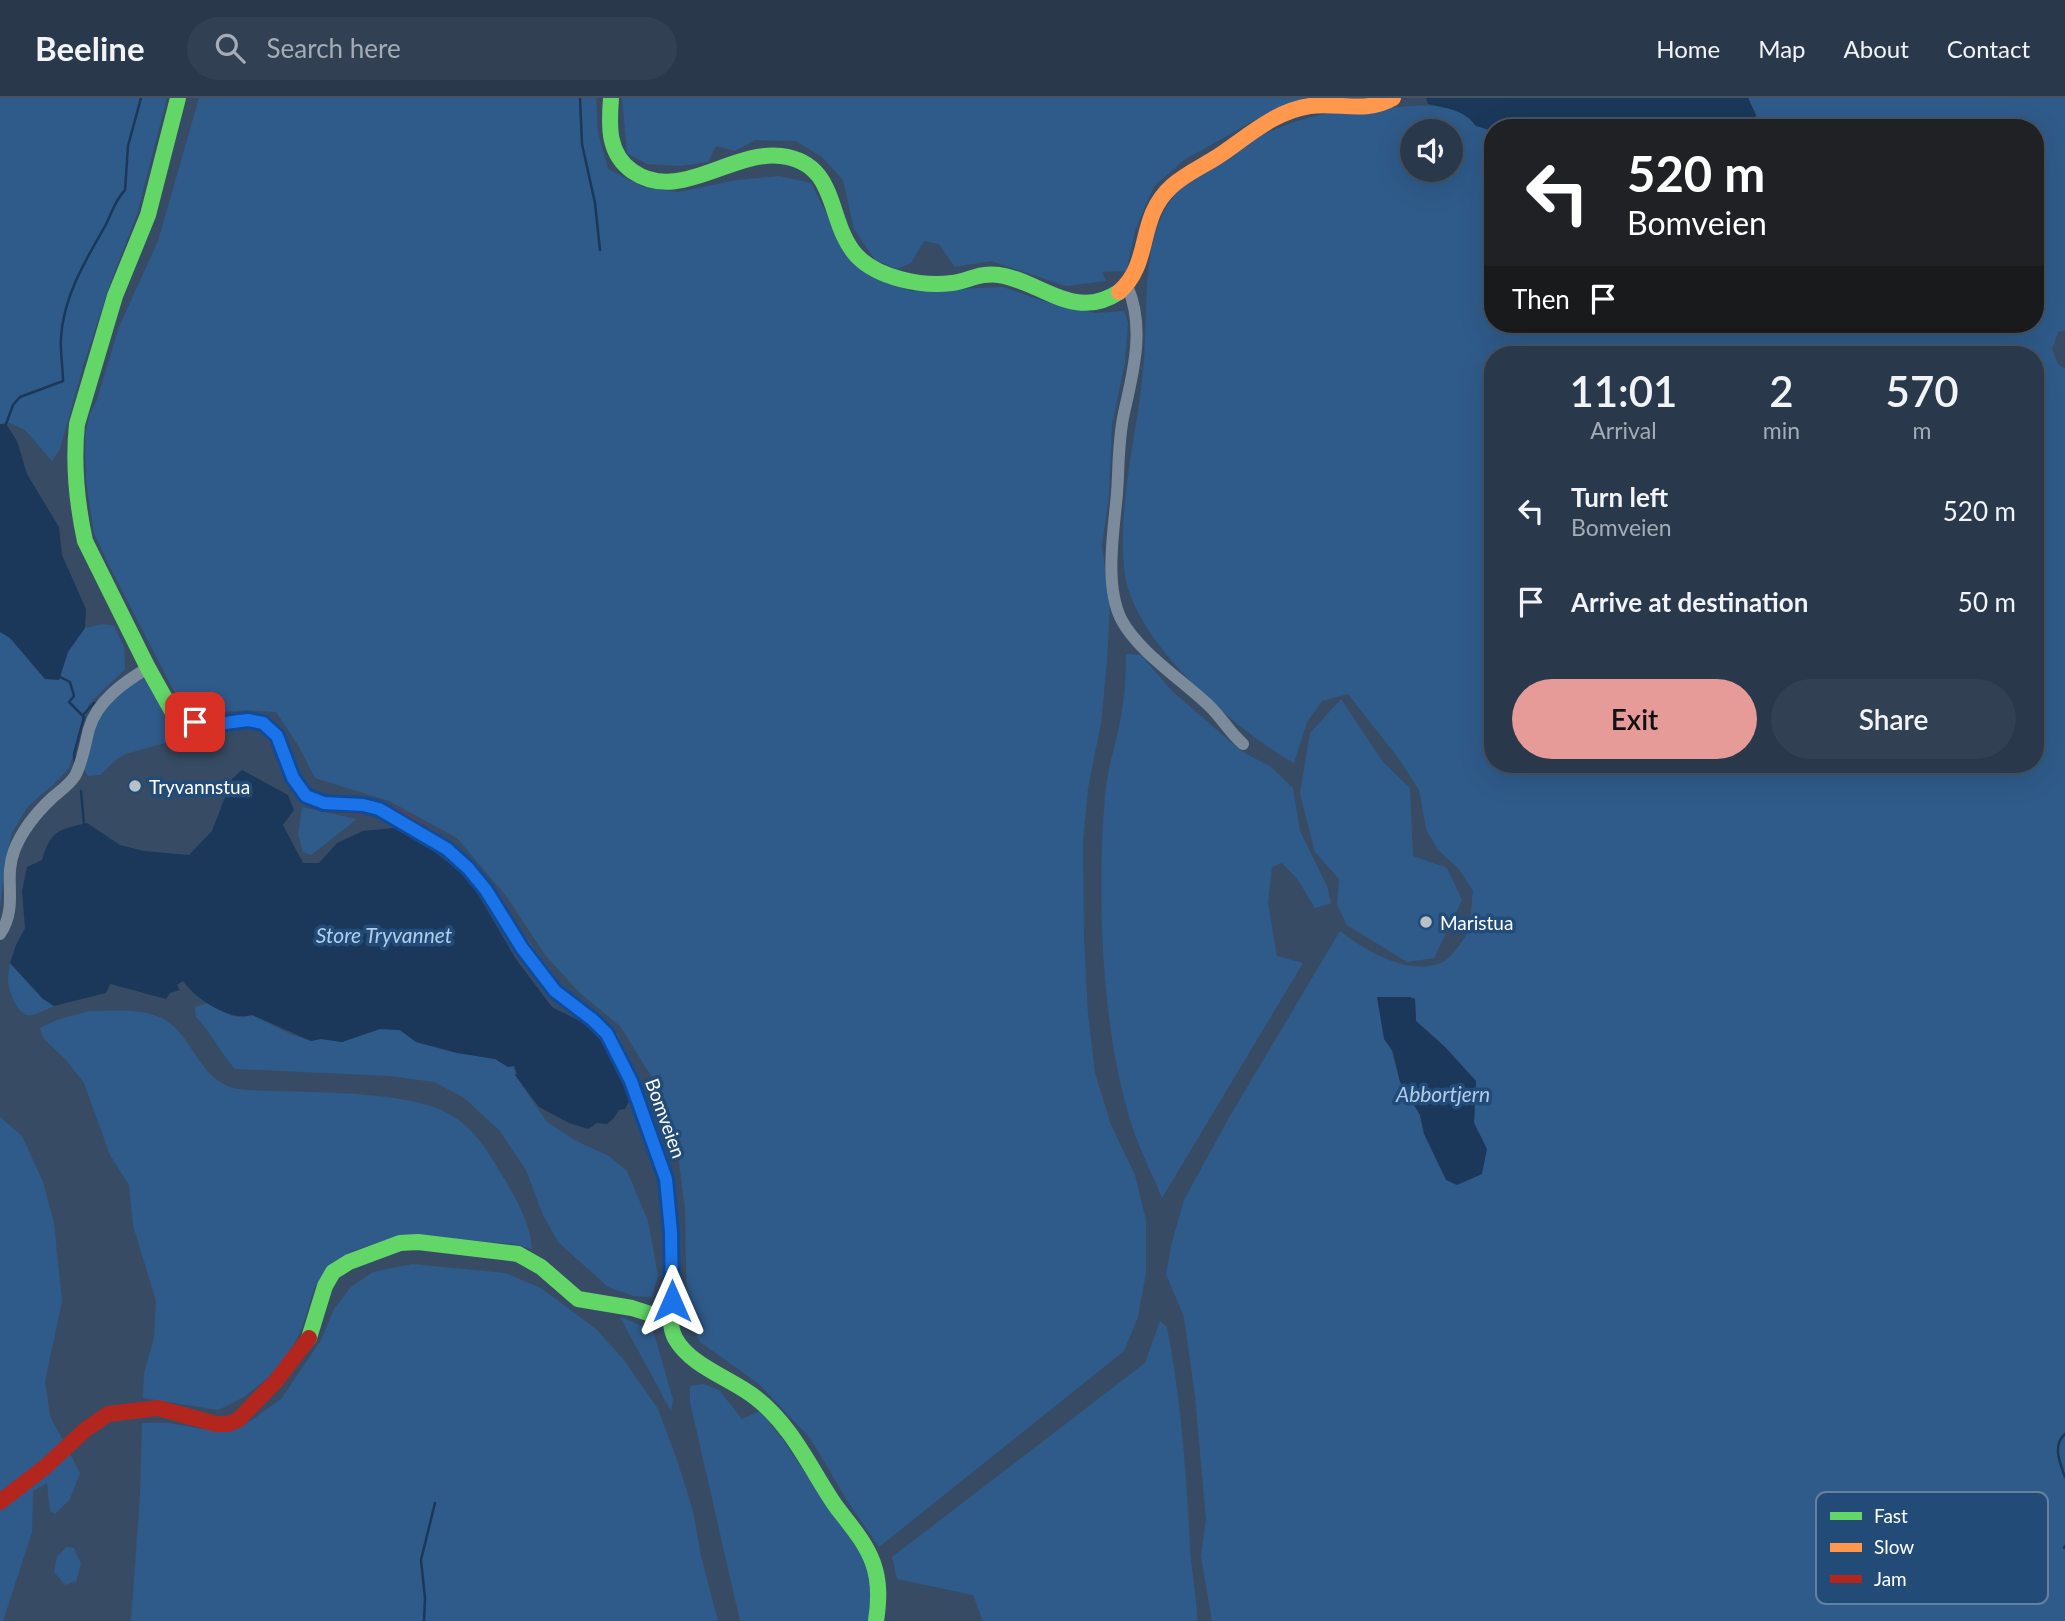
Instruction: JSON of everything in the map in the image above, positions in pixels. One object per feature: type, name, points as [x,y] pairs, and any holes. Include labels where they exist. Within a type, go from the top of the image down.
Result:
[{"type":"street","points":[[0,934],[11,911],[10,869],[18,842],[38,811],[74,777],[80,765],[91,723],[100,708],[126,682],[148,668],[85,541],[80,519],[75,435],[115,296],[148,215],[178,98]]},
{"type":"street","points":[[611,98],[612,148],[622,163],[638,176],[653,181],[671,182],[761,158],[793,158],[811,169],[825,186],[848,242],[856,254],[871,265],[902,278],[942,284],[984,275],[1000,275],[1060,300],[1079,304],[1100,301],[1128,288],[1138,271],[1152,208],[1172,186],[1266,124],[1289,112],[1316,106],[1375,107],[1393,98]]},
{"type":"street","points":[[1128,288],[1136,324],[1136,341],[1132,379],[1118,447],[1112,560],[1117,607],[1121,619],[1145,648],[1168,672],[1206,702],[1243,744]]},
{"type":"street","name":"Bomveien","points":[[148,668],[168,705],[186,721],[207,724],[254,720],[263,723],[277,736],[293,778],[306,796],[324,803],[363,805],[379,809],[447,849],[468,868],[486,890],[522,948],[555,991],[607,1034],[631,1081],[666,1179],[671,1232],[671,1316],[674,1336],[680,1347],[751,1393],[776,1417],[871,1558],[879,1593],[876,1621]]},
{"type":"street","points":[[0,1502],[20,1489],[85,1430],[108,1414],[158,1408],[219,1424],[231,1423],[243,1417],[309,1339],[333,1272],[349,1262],[400,1243],[418,1242],[518,1254],[541,1267],[578,1299],[632,1308],[660,1317],[671,1316]]},
{"type":"shaded area","points":[[0,98],[167,98],[137,214],[84,363],[60,449],[52,461],[25,430],[8,422],[0,424]]},
{"type":"shaded area","points":[[199,98],[596,98],[598,133],[608,169],[643,187],[678,192],[737,180],[779,176],[811,183],[841,243],[873,274],[910,291],[1003,287],[1043,301],[1096,313],[1124,311],[1128,323],[1125,362],[1112,425],[1109,495],[1102,546],[1110,604],[1107,661],[1101,723],[1088,788],[1083,842],[1084,940],[1088,1014],[1095,1073],[1111,1125],[1135,1175],[1146,1220],[1146,1273],[1138,1317],[1124,1351],[879,1547],[848,1502],[810,1438],[759,1384],[700,1342],[687,1319],[685,1209],[677,1148],[653,1079],[620,1026],[580,993],[545,955],[507,897],[457,838],[389,801],[315,778],[298,745],[276,712],[244,710],[205,714],[174,691],[94,533],[86,480],[85,436],[89,416],[97,400],[119,327],[158,241]]},
{"type":"shaded area","points":[[622,98],[1344,98],[1309,101],[1271,111],[1184,160],[1154,186],[1136,228],[1126,271],[1102,272],[1106,281],[1066,286],[991,261],[955,267],[939,244],[924,241],[911,263],[897,269],[875,260],[854,229],[843,180],[822,157],[796,141],[755,140],[735,151],[716,146],[708,162],[681,166],[647,164],[627,153]]},
{"type":"shaded area","points":[[1748,98],[2065,98],[2065,330],[2058,332],[2052,349],[2058,364],[2065,369],[2065,1621],[1212,1621],[1201,1556],[1206,1519],[1195,1396],[1184,1317],[1166,1274],[1184,1200],[1230,1116],[1340,931],[1374,953],[1401,964],[1428,966],[1441,963],[1455,951],[1466,935],[1473,891],[1459,869],[1438,850],[1426,829],[1419,790],[1399,759],[1348,694],[1322,701],[1307,722],[1294,763],[1245,730],[1192,682],[1148,629],[1133,601],[1125,575],[1123,522],[1144,360],[1150,256],[1161,216],[1171,200],[1200,172],[1238,147],[1280,127],[1319,115],[1433,106],[1458,111],[1476,126],[1484,128],[1484,333],[2044,333],[2044,119],[1755,119],[1756,115]],"holes":[[[1377,998],[1415,999],[1416,1021],[1444,1046],[1476,1081],[1474,1123],[1487,1149],[1424,1134],[1420,1115],[1400,1082]]]},
{"type":"shaded area","points":[[103,624],[114,626],[124,647],[125,669],[89,704],[69,768],[28,806],[12,833],[0,909],[0,632],[10,638],[45,679],[85,628]]},
{"type":"shaded area","points":[[1126,654],[1141,655],[1171,690],[1241,751],[1271,767],[1293,788],[1300,831],[1327,886],[1331,903],[1315,908],[1298,880],[1282,863],[1272,867],[1268,903],[1277,956],[1303,963],[1162,1198],[1134,1132],[1118,1073],[1103,954],[1101,872],[1105,796],[1122,709]]},
{"type":"shaded area","points":[[138,679],[147,679],[174,717],[177,730],[172,741],[126,754],[100,775],[88,776],[84,769],[91,731],[115,696]]},
{"type":"shaded area","points":[[1341,699],[1383,762],[1410,788],[1413,856],[1447,868],[1462,900],[1434,958],[1407,962],[1347,925],[1337,905],[1339,879],[1315,852],[1300,794],[1310,733]]},
{"type":"shaded area","points":[[302,807],[357,819],[311,855],[303,852],[298,835]]},
{"type":"shaded area","points":[[10,963],[43,999],[54,1006],[37,1014],[23,1013],[8,984]]},
{"type":"shaded area","points":[[208,1003],[235,1016],[252,1015],[311,1041],[321,1039],[342,1042],[380,1029],[400,1030],[416,1042],[457,1053],[495,1059],[508,1067],[514,1066],[515,1075],[547,1122],[576,1141],[609,1156],[627,1171],[648,1221],[658,1276],[652,1297],[634,1296],[608,1287],[558,1242],[543,1215],[526,1170],[499,1130],[463,1097],[434,1082],[390,1076],[235,1069],[196,1017],[195,1007]]},
{"type":"shaded area","points":[[89,1011],[133,1011],[159,1017],[178,1030],[213,1076],[233,1088],[381,1096],[435,1107],[454,1117],[481,1143],[507,1183],[525,1220],[532,1249],[513,1244],[465,1240],[386,1240],[350,1252],[329,1266],[315,1286],[302,1328],[288,1356],[269,1377],[244,1397],[218,1410],[143,1398],[144,1373],[154,1338],[156,1301],[133,1225],[129,1185],[110,1155],[84,1083],[67,1061],[43,1038],[40,1028]]},
{"type":"shaded area","points":[[0,1117],[22,1136],[43,1182],[54,1223],[62,1301],[45,1381],[50,1416],[80,1473],[70,1499],[55,1514],[50,1511],[47,1483],[33,1491],[32,1532],[3,1621],[0,1621]]},
{"type":"shaded area","points":[[412,1264],[505,1273],[541,1288],[596,1329],[623,1359],[658,1409],[677,1460],[693,1511],[701,1556],[718,1621],[131,1621],[142,1423],[169,1423],[215,1431],[234,1430],[255,1418],[282,1398],[321,1340],[334,1309],[351,1287],[373,1272]]},
{"type":"shaded area","points":[[620,1317],[653,1330],[673,1400],[671,1411]]},
{"type":"shaded area","points":[[1160,1321],[1167,1327],[1179,1408],[1197,1621],[983,1621],[973,1595],[897,1579],[892,1557],[1145,1363]]},
{"type":"shaded area","points":[[703,1384],[719,1390],[742,1419],[760,1411],[783,1440],[866,1562],[871,1578],[869,1621],[740,1621],[690,1402],[690,1386]]},
{"type":"shaded area","points":[[66,1547],[74,1548],[81,1564],[76,1581],[65,1585],[54,1572],[57,1557]]},
{"type":"water","points":[[1426,98],[1748,98],[1756,115],[1755,119],[1484,119],[1484,128],[1476,126],[1455,110],[1428,104]]},
{"type":"water","points":[[0,424],[6,424],[17,441],[27,474],[59,527],[62,555],[86,609],[85,628],[68,652],[59,680],[45,679],[10,638],[0,632]]},
{"type":"water","name":"Store Tryvannet","points":[[242,770],[288,795],[294,810],[283,825],[303,863],[319,863],[337,843],[363,831],[394,828],[430,848],[469,879],[516,959],[552,1007],[584,1023],[602,1038],[630,1099],[625,1109],[619,1110],[607,1124],[597,1123],[588,1129],[569,1123],[539,1107],[515,1075],[514,1066],[508,1067],[495,1059],[457,1053],[416,1042],[400,1030],[380,1029],[342,1042],[321,1039],[311,1041],[252,1015],[224,1012],[205,1002],[183,981],[177,985],[180,990],[170,993],[166,999],[110,984],[106,993],[54,1006],[43,999],[10,963],[25,928],[22,891],[27,867],[42,860],[53,837],[62,830],[87,823],[120,845],[144,851],[189,855],[212,831],[232,779]]},
{"type":"water","name":"Abbortjern","points":[[1377,997],[1415,999],[1416,1021],[1444,1046],[1476,1081],[1474,1123],[1487,1149],[1482,1174],[1457,1185],[1446,1180],[1424,1134],[1420,1115],[1400,1082],[1393,1052],[1384,1039]]},
{"type":"waterway","points":[[6,424],[13,405],[20,397],[63,381],[61,338],[70,294],[125,190],[128,146],[141,98]]},
{"type":"waterway","points":[[580,98],[582,144],[595,203],[600,250]]},
{"type":"waterway","points":[[60,677],[70,682],[74,696],[69,702],[84,717],[74,754],[75,764]]},
{"type":"waterway","points":[[83,715],[94,703]]},
{"type":"waterway","points":[[81,791],[84,824]]},
{"type":"waterway","points":[[2065,1434],[2058,1449],[2065,1477]]},
{"type":"waterway","points":[[424,1621],[425,1598],[421,1560],[435,1503]]},
{"type":"traffic: fast","points":[[178,98],[148,215],[115,296],[77,424],[76,468],[85,541],[148,668],[172,711],[186,721],[211,723]]},
{"type":"traffic: fast","points":[[611,98],[611,138],[618,156],[632,171],[650,180],[668,182],[687,179],[762,156],[781,156],[800,161],[813,170],[823,182],[847,243],[857,256],[866,264],[888,275],[927,284],[999,275],[1058,297],[1087,303],[1103,300],[1119,292]]},
{"type":"traffic: fast","points":[[309,1338],[325,1286],[333,1272],[349,1262],[400,1243],[418,1242],[518,1254],[541,1267],[578,1299],[632,1308],[660,1317],[671,1316]]},
{"type":"traffic: fast","points":[[671,1290],[671,1327],[682,1348],[691,1357],[746,1391],[769,1409],[800,1448],[835,1505],[861,1540],[870,1555],[877,1577],[876,1621]]},
{"type":"traffic: slow","points":[[1119,292],[1137,267],[1153,212],[1172,186],[1183,178],[1284,113],[1321,105],[1362,107],[1393,98]]},
{"type":"traffic: slow","points":[[518,941],[555,991],[593,1020],[610,1038],[631,1081],[666,1179],[671,1232],[671,1290]]},
{"type":"traffic: jam","points":[[211,723],[244,720],[263,724],[276,738],[294,779],[306,796],[321,803],[384,811],[443,846],[478,880],[518,941]]},
{"type":"traffic: jam","points":[[0,1502],[45,1467],[85,1430],[108,1414],[158,1408],[216,1424],[228,1424],[238,1420],[276,1381],[309,1338]]},
{"type":"place","name":"Tryvannstua","points":[[135,786]]},
{"type":"place","name":"Maristua","points":[[1426,922]]},
{"type":"route","points":[[195,722],[217,724],[254,720],[263,723],[277,736],[293,778],[306,796],[324,803],[372,806],[403,821],[447,849],[468,868],[493,898],[522,948],[555,991],[607,1034],[631,1081],[666,1179],[671,1232],[672,1301]]}]
